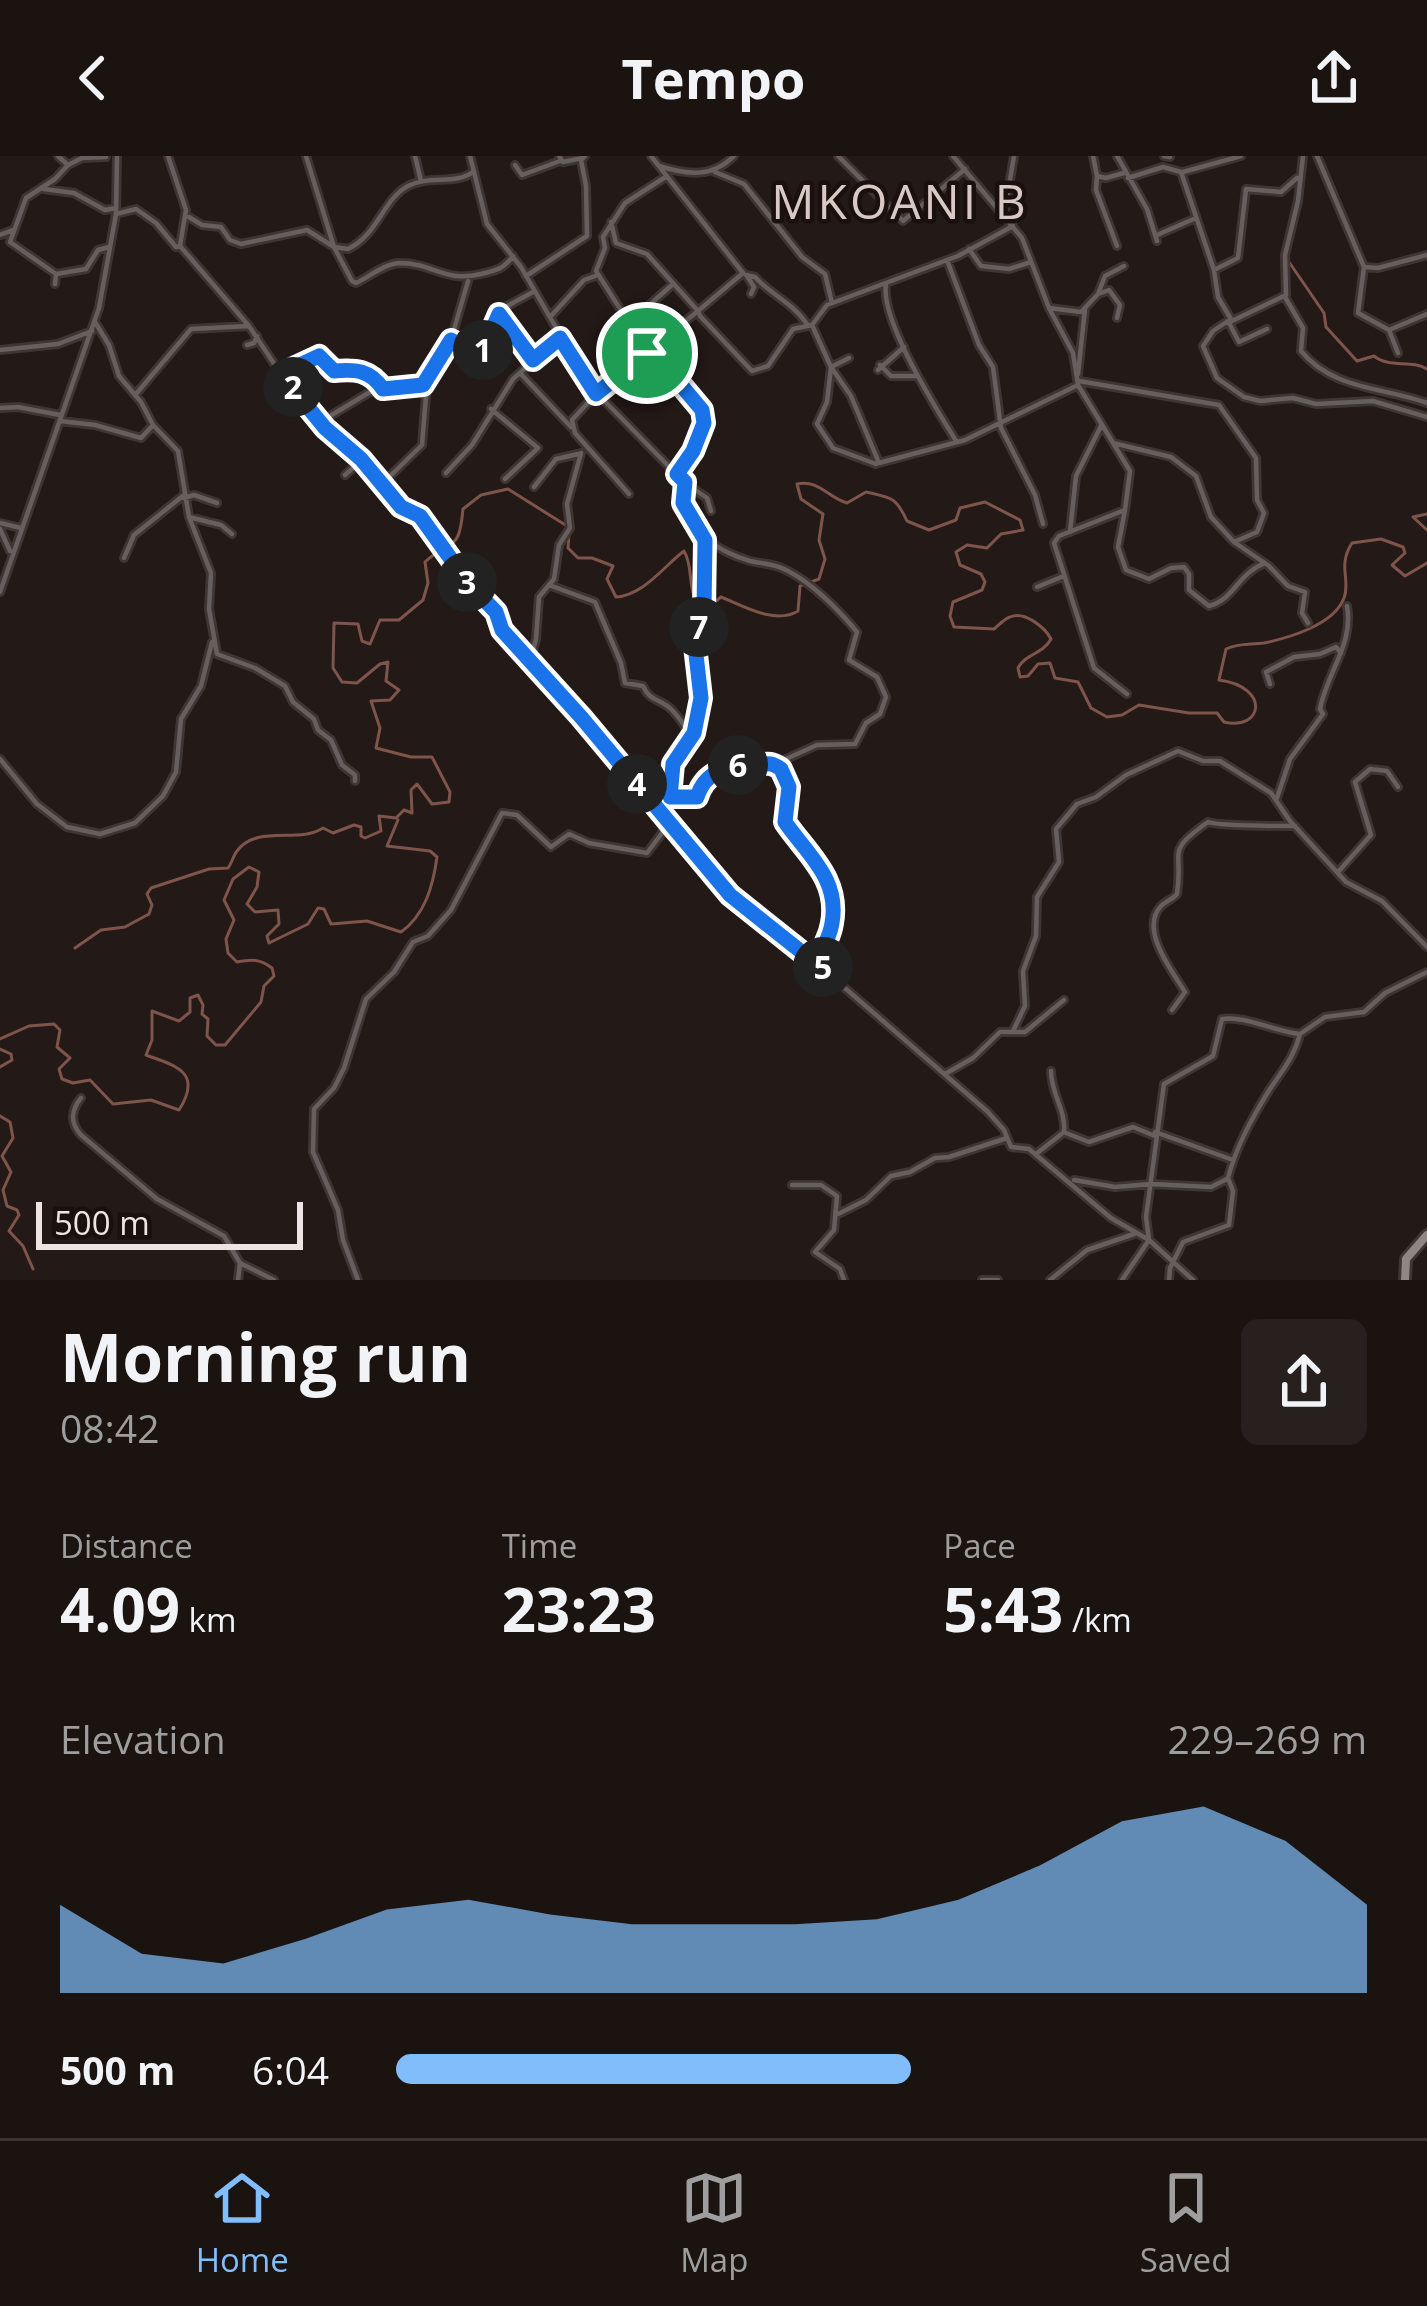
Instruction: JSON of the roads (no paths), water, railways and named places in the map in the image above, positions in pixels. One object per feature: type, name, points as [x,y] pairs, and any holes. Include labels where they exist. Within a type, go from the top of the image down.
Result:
[{"type":"street","points":[[58,156],[68,165]]},
{"type":"street","points":[[168,156],[187,215],[180,246]]},
{"type":"street","points":[[306,156],[334,247],[356,283],[391,264],[469,279],[501,270],[512,256]]},
{"type":"street","points":[[415,156],[421,181]]},
{"type":"street","points":[[470,156],[481,213],[526,276],[596,394],[707,498],[711,511]]},
{"type":"street","points":[[651,156],[754,287],[751,294]]},
{"type":"street","points":[[715,172],[734,156]]},
{"type":"street","points":[[838,156],[903,221],[964,169]]},
{"type":"street","points":[[952,156],[1013,226],[1073,353],[1078,380],[1108,440],[1130,471],[1118,548],[1126,570],[1149,579],[1184,567],[1189,590],[1209,605],[1225,600],[1241,577],[1265,563]]},
{"type":"street","points":[[1004,216],[1014,156]]},
{"type":"street","points":[[1093,156],[1096,190],[1117,246]]},
{"type":"street","points":[[1118,156],[1147,209],[1156,239],[1196,218]]},
{"type":"street","points":[[1207,156],[1208,167]]},
{"type":"street","points":[[1097,176],[1126,176],[1163,167],[1180,172],[1241,156]]},
{"type":"street","points":[[1303,156],[1285,255],[1285,297],[1303,328],[1301,350],[1312,363],[1355,386],[1427,403]]},
{"type":"street","points":[[1317,156],[1364,267],[1358,314],[1389,330],[1398,353]]},
{"type":"street","points":[[515,165],[522,175],[560,159],[584,157],[587,236],[526,276]]},
{"type":"street","points":[[0,592],[95,322],[116,211],[116,160],[82,158],[26,197],[11,244],[47,264],[56,274],[55,284]]},
{"type":"street","points":[[659,166],[715,172],[744,184],[802,257],[825,274],[832,303]]},
{"type":"street","points":[[187,215],[202,225],[221,227],[230,240],[241,244],[307,230],[334,247],[348,249],[361,242],[400,190],[421,181],[465,178],[473,172]]},
{"type":"street","points":[[1180,172],[1214,270],[1214,287],[1239,342],[1267,329]]},
{"type":"street","points":[[1214,270],[1238,258],[1246,189],[1281,192],[1300,174]]},
{"type":"street","points":[[667,176],[626,203],[603,237],[605,248],[596,265],[598,275],[650,351],[700,404],[704,423],[677,474]]},
{"type":"street","points":[[43,188],[74,193],[105,209],[136,209],[152,219],[249,326],[320,422],[370,464],[401,507],[420,516],[469,584],[496,612],[502,630],[730,895],[988,1112],[1014,1149],[1026,1148],[1036,1154],[1134,1234],[1149,1240],[1193,1280]]},
{"type":"street","points":[[611,222],[616,243],[647,254],[752,371],[768,366],[791,331],[810,324],[832,303],[947,260],[1013,226]]},
{"type":"street","points":[[0,236],[18,227]]},
{"type":"street","points":[[56,274],[86,269],[98,250],[109,247]]},
{"type":"street","points":[[969,249],[981,266],[1009,269],[1032,261]]},
{"type":"street","points":[[1364,267],[1378,268],[1427,255]]},
{"type":"street","points":[[947,260],[979,345],[993,367],[1001,423],[1035,494],[1043,524]]},
{"type":"street","points":[[1049,308],[1076,313],[1086,308],[1105,276],[1124,266]]},
{"type":"street","points":[[571,427],[573,418],[596,394],[744,274]]},
{"type":"street","points":[[744,274],[783,297],[810,324],[851,396],[879,464]]},
{"type":"street","points":[[550,317],[584,280],[598,275]]},
{"type":"street","points":[[382,483],[422,446],[427,383],[451,340],[469,279]]},
{"type":"street","points":[[629,322],[673,284]]},
{"type":"street","points":[[886,284],[885,294],[904,347],[956,443]]},
{"type":"street","points":[[451,340],[480,352],[488,345],[500,309],[533,292]]},
{"type":"street","points":[[1098,294],[1112,292],[1120,304],[1118,318]]},
{"type":"street","points":[[1285,297],[1213,331],[1203,350],[1217,379],[1238,394],[1260,401],[1373,401],[1427,417]]},
{"type":"street","points":[[1078,380],[1086,308]]},
{"type":"street","points":[[499,314],[533,360]]},
{"type":"street","points":[[1389,330],[1427,314]]},
{"type":"street","points":[[95,322],[118,376],[178,451],[189,517],[210,570],[208,586],[220,657],[256,668],[286,686],[292,702],[313,717],[318,730],[331,740],[355,781]]},
{"type":"street","points":[[134,396],[190,329],[249,326]]},
{"type":"street","points":[[0,350],[58,344],[92,332]]},
{"type":"street","points":[[247,345],[257,336]]},
{"type":"street","points":[[446,473],[472,445],[491,409],[519,373],[560,338]]},
{"type":"street","points":[[904,347],[879,368],[890,376],[918,376]]},
{"type":"street","points":[[284,378],[289,370],[323,357],[334,371],[357,369],[373,376],[383,389]]},
{"type":"street","points":[[831,367],[849,358]]},
{"type":"street","points":[[831,367],[819,429],[835,450],[879,464],[956,443],[1078,380],[1219,405],[1256,458],[1257,500],[1264,514],[1257,532],[1234,542]]},
{"type":"street","points":[[519,373],[629,494]]},
{"type":"street","points":[[301,397],[312,378]]},
{"type":"street","points":[[320,422],[358,398],[427,383]]},
{"type":"street","points":[[692,395],[692,407]]},
{"type":"street","points":[[0,408],[141,438],[153,425]]},
{"type":"street","points":[[491,409],[538,448],[505,479]]},
{"type":"street","points":[[1070,532],[1076,476],[1101,426]]},
{"type":"street","points":[[1108,440],[1171,457],[1194,475],[1211,517],[1234,542],[1288,586],[1305,592],[1302,614],[1309,623]]},
{"type":"street","points":[[530,662],[539,597],[559,568],[560,545],[570,528],[567,504],[584,445]]},
{"type":"street","points":[[533,487],[556,459],[581,453]]},
{"type":"street","points":[[345,475],[361,460]]},
{"type":"street","points":[[358,1280],[338,1210],[313,1152],[312,1130],[314,1108],[336,1085],[356,1041],[366,1000],[394,972],[413,942],[428,936],[451,910],[502,813],[518,815],[551,847],[569,834],[641,854],[654,849],[670,797],[673,764],[690,740],[701,698],[695,646],[704,611],[705,540],[683,503],[685,482]]},
{"type":"street","points":[[124,558],[134,535],[184,497],[194,495],[217,503]]},
{"type":"street","points":[[1125,510],[1054,543],[1094,668],[1127,694]]},
{"type":"street","points":[[189,517],[221,525],[232,534]]},
{"type":"street","points":[[10,555],[0,526],[21,528]]},
{"type":"street","points":[[670,797],[697,797],[705,780],[730,766],[774,764],[814,746],[854,744],[866,722],[880,713],[885,689],[877,677],[849,660],[856,630],[804,582],[785,569],[751,561],[705,540]]},
{"type":"street","points":[[0,555],[10,555]]},
{"type":"street","points":[[1037,587],[1064,576]]},
{"type":"street","points":[[548,585],[595,602],[625,683],[643,686],[647,695],[671,709],[690,740]]},
{"type":"street","points":[[1277,798],[1290,759],[1323,714],[1327,680],[1348,639],[1347,605]]},
{"type":"street","points":[[0,759],[37,804],[67,827],[100,834],[135,824],[164,796],[173,779],[181,718],[201,686],[214,638]]},
{"type":"street","points":[[1270,685],[1266,672],[1294,657],[1336,647],[1341,653]]},
{"type":"street","points":[[1013,1031],[1025,1006],[1023,970],[1036,936],[1037,897],[1059,862],[1054,833],[1077,804],[1176,752],[1220,761],[1277,798],[1295,826],[1348,884],[1382,901],[1427,947]]},
{"type":"street","points":[[774,764],[783,770],[789,787],[786,824],[829,878],[832,924],[821,947],[823,969]]},
{"type":"street","points":[[1338,872],[1371,835],[1354,784],[1370,769],[1387,772],[1398,787]]},
{"type":"street","points":[[1172,1010],[1185,992],[1156,940],[1154,925],[1161,905],[1177,894],[1176,857],[1186,836],[1208,822],[1224,827],[1242,822],[1295,826]]},
{"type":"street","points":[[1169,1280],[1188,1238],[1229,1225],[1233,1191],[1228,1178],[1233,1160],[1249,1122],[1294,1054],[1300,1034],[1325,1017],[1364,1012],[1385,993],[1427,972]]},
{"type":"street","points":[[945,1074],[973,1058],[1000,1032],[1025,1032],[1064,1000]]},
{"type":"street","points":[[1122,1280],[1149,1240],[1146,1217],[1166,1081],[1213,1056],[1222,1019],[1233,1017],[1300,1034]]},
{"type":"street","points":[[1051,1071],[1052,1093],[1064,1113],[1064,1132]]},
{"type":"street","points":[[81,1098],[73,1116],[78,1132],[157,1199],[224,1236],[240,1263],[274,1280]]},
{"type":"street","points":[[1064,1132],[1086,1142],[1133,1127],[1233,1160]]},
{"type":"street","points":[[1036,1154],[1064,1132]]},
{"type":"street","points":[[838,1214],[866,1200],[891,1176],[1006,1138]]},
{"type":"street","points":[[1068,1179],[1115,1187],[1211,1187],[1228,1178]]},
{"type":"street","points":[[792,1185],[820,1185],[837,1196],[832,1234],[815,1252],[840,1269],[844,1280]]},
{"type":"street","points":[[1050,1280],[1087,1250],[1134,1234]]},
{"type":"street","points":[[1405,1280],[1406,1259],[1427,1235]]},
{"type":"street","points":[[238,1280],[240,1263]]},
{"type":"street","points":[[982,1280],[998,1280]]},
{"type":"waterway","points":[[1289,262],[1324,313],[1326,327],[1357,361],[1374,356],[1427,369]]},
{"type":"waterway","points":[[569,534],[568,548],[578,558],[613,566],[607,579],[616,597],[645,586],[684,551],[694,597],[704,611],[721,597],[780,616],[798,611],[800,586],[819,579],[825,559],[819,540],[823,514],[801,499],[797,484],[817,486],[847,503],[866,492],[887,497],[907,521],[929,530],[956,520],[960,508],[985,502],[1020,520],[1023,530],[1001,534],[987,548],[967,545],[956,552],[960,565],[981,574],[985,582],[982,590],[953,602],[954,627],[994,629],[1016,616],[1034,622],[1051,639],[1021,663],[1020,677],[1028,676],[1038,664],[1050,663],[1055,678],[1078,682],[1091,708],[1107,717],[1139,705],[1217,713],[1224,722],[1237,723],[1253,715],[1256,707],[1247,691],[1219,680],[1226,649],[1285,638],[1331,616],[1344,598],[1345,559],[1352,543],[1381,539],[1403,547],[1405,553],[1392,565],[1405,576],[1427,563]]},
{"type":"waterway","points":[[75,948],[101,930],[125,927],[149,914],[151,888],[209,869],[228,868],[237,851],[256,838],[302,835],[323,828],[333,833],[354,825],[361,827],[365,838],[381,831],[379,816],[396,818],[404,810],[412,813],[411,790],[417,784],[432,804],[449,802],[450,792],[432,757],[376,748],[380,728],[371,701],[390,700],[399,690],[386,681],[388,662],[357,683],[342,682],[333,668],[334,623],[358,624],[362,641],[370,644],[380,620],[399,620],[423,600],[428,583],[425,562],[453,543],[463,509],[481,495],[508,489],[567,526]]},
{"type":"waterway","points":[[1427,514],[1413,517],[1427,530]]},
{"type":"waterway","points":[[0,1039],[29,1026],[54,1024],[60,1030],[57,1047],[70,1058],[59,1069],[62,1079],[73,1083],[90,1080],[113,1104],[151,1100],[179,1110],[186,1097],[187,1078],[175,1067],[146,1055],[152,1040],[152,1011],[179,1021],[190,1012],[190,998],[198,995],[202,1014],[208,1019],[207,1036],[216,1045],[225,1045],[261,1002],[264,986],[274,976],[264,963],[237,962],[228,953],[226,939],[234,920],[224,900],[233,879],[249,867],[259,872],[247,904],[255,912],[278,910],[279,924],[267,936],[269,943],[308,924],[318,908],[324,909],[331,924],[367,921],[401,932],[426,899],[437,857],[430,851],[387,846],[398,820]]},
{"type":"waterway","points":[[0,1049],[11,1054],[12,1060],[0,1067]]},
{"type":"waterway","points":[[0,1116],[10,1122],[13,1138],[2,1156],[11,1172],[3,1190],[7,1206],[19,1215],[9,1231],[23,1246],[33,1269]]},
{"type":"district","name":"MKOANI B","points":[[900,200]]}]
